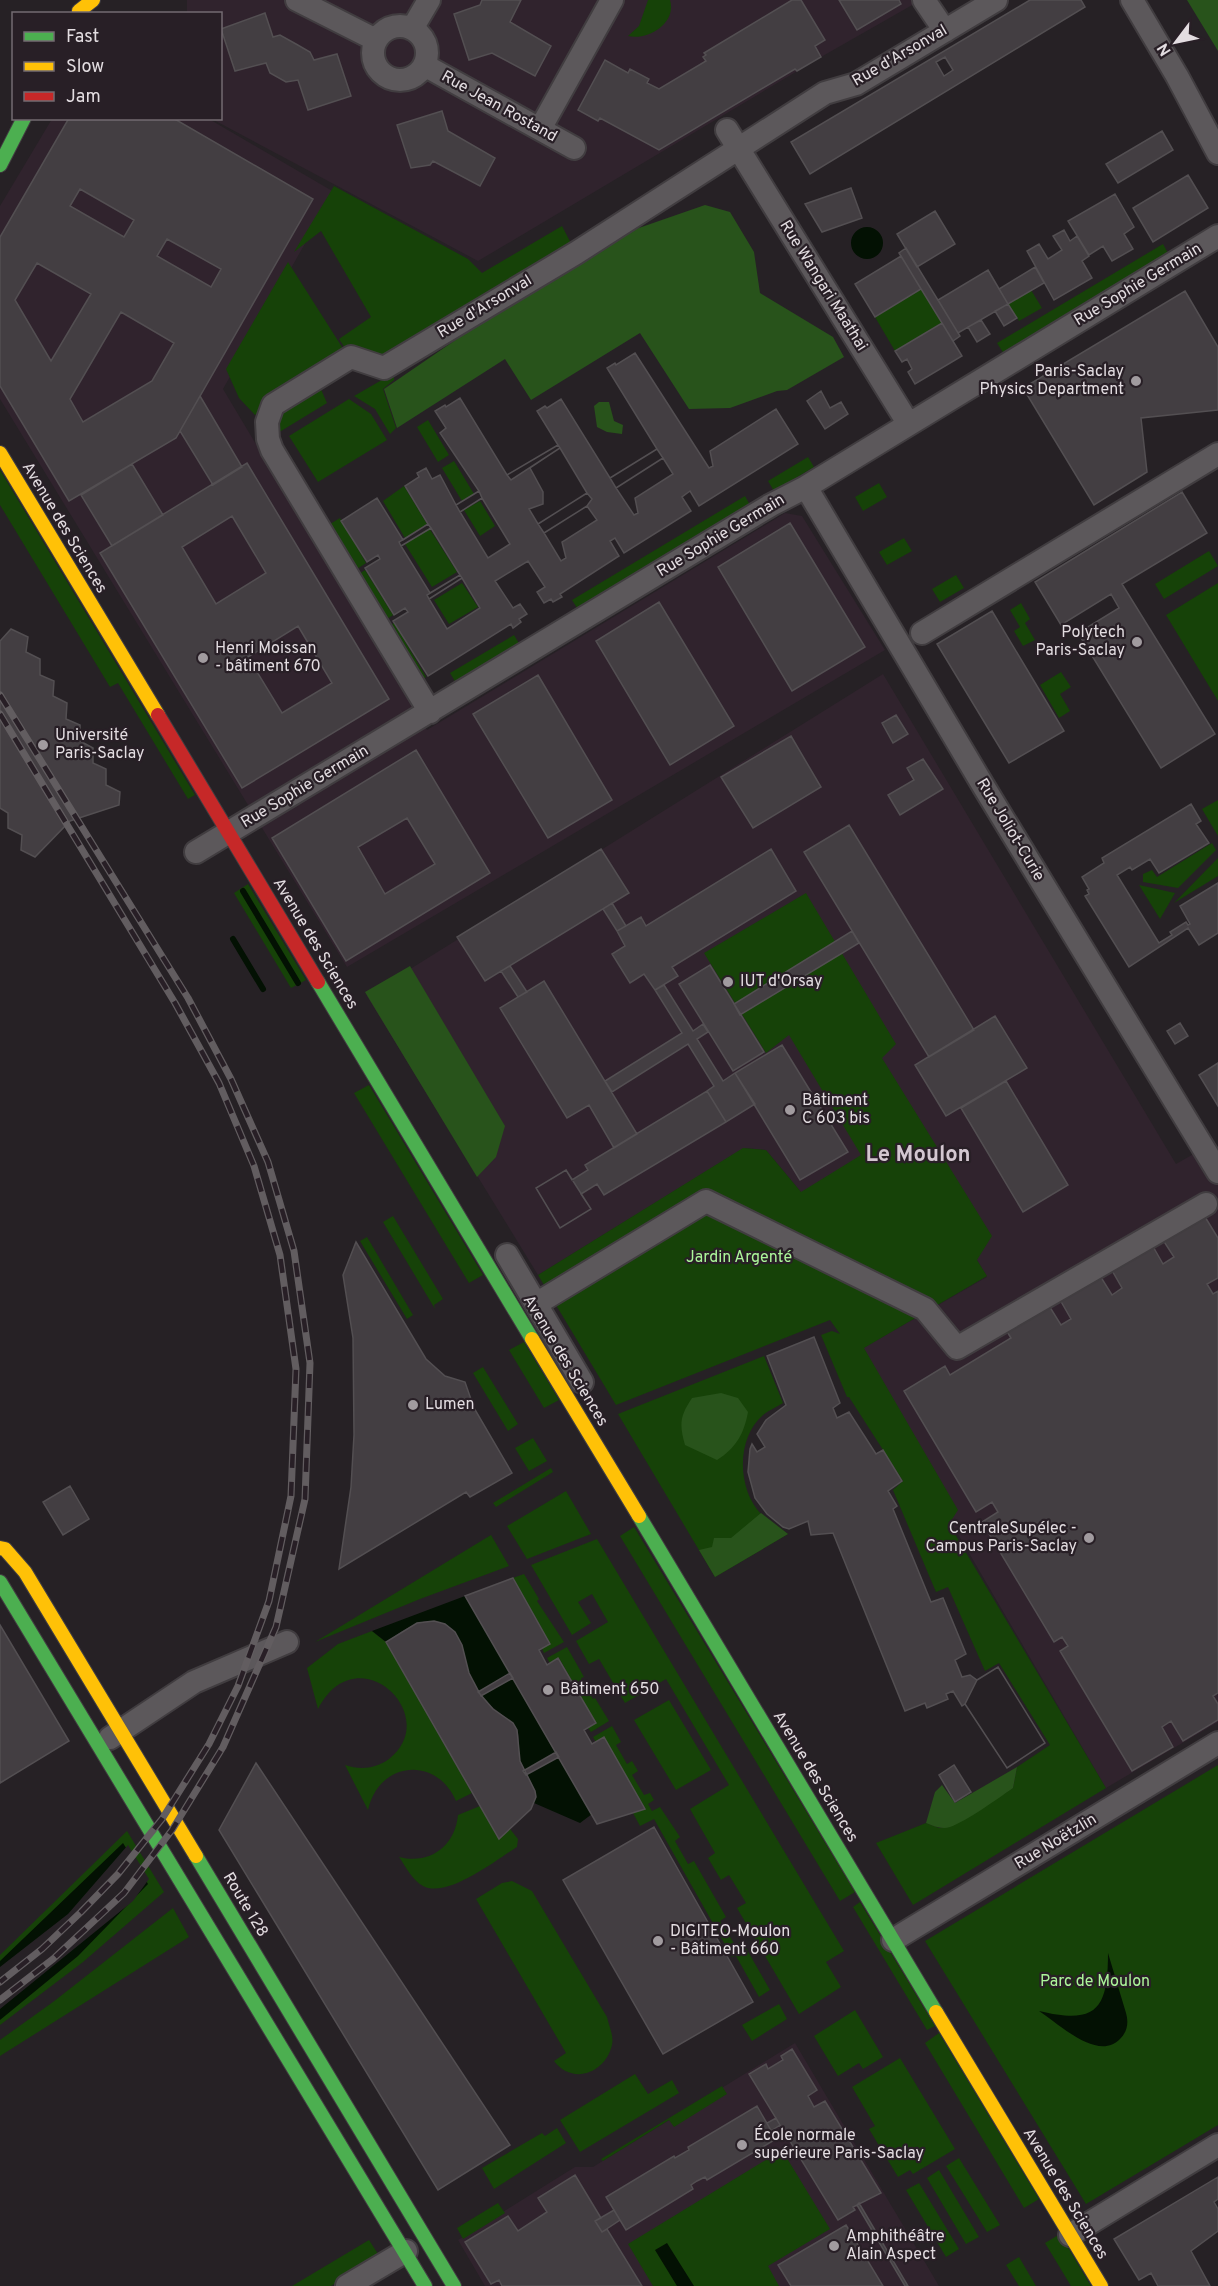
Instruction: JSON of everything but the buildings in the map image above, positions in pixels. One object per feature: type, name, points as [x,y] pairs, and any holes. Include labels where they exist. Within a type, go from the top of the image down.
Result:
[{"type":"street","points":[[80,8],[93,0]]},
{"type":"street","points":[[297,0],[376,40]]},
{"type":"street","points":[[412,29],[429,0]]},
{"type":"street","points":[[540,129],[612,0]]},
{"type":"street","points":[[924,0],[945,31]]},
{"type":"street","name":"Rue d'Arsonval","points":[[429,712],[272,450],[268,439],[267,422],[273,405],[351,357],[384,368],[576,253],[733,139],[825,93],[856,84],[996,0]]},
{"type":"street","points":[[1132,0],[1177,75],[1218,153]]},
{"type":"street","points":[[396,26],[412,29],[424,41],[426,57],[424,65],[419,72],[403,80],[387,76],[380,71],[373,56],[376,40],[381,33],[396,26]]},
{"type":"street","name":"Rue Jean Rostand","points":[[424,65],[574,148]]},
{"type":"street","points":[[0,165],[23,120]]},
{"type":"street","name":"Rue Wangari Maathai","points":[[733,139],[908,423]]},
{"type":"street","name":"Rue Sophie Germain","points":[[196,852],[771,505],[806,487],[908,423],[1217,241]]},
{"type":"street","name":"Avenue des Sciences","points":[[0,453],[1101,2286]]},
{"type":"street","points":[[922,633],[1218,454]]},
{"type":"street","name":"Rue Joliot-Curie","points":[[806,487],[990,797],[1218,1172]]},
{"type":"street","points":[[50,513],[195,748]]},
{"type":"street","points":[[528,1299],[706,1201],[925,1309],[957,1348],[1206,1204]]},
{"type":"street","points":[[507,1255],[528,1299],[582,1382]]},
{"type":"street","name":"Route 128","points":[[0,1548],[4,1549],[25,1572],[454,2286]]},
{"type":"street","points":[[0,1582],[406,2251],[425,2286]]},
{"type":"street","points":[[98,1744],[122,1731],[194,1682],[287,1642]]},
{"type":"street","name":"Rue Noëtzlin","points":[[893,1940],[1218,1743]]},
{"type":"street","points":[[1070,2235],[1218,2145]]},
{"type":"street","points":[[347,2286],[406,2251]]},
{"type":"shaded area","points":[[187,0],[921,0],[478,261],[214,120],[222,120],[222,12],[187,12]]},
{"type":"shaded area","points":[[51,120],[211,120],[334,192],[223,389],[427,730],[785,513],[802,516],[885,650],[347,967],[0,399],[0,206]]},
{"type":"shaded area","points":[[867,227],[878,232],[883,243],[878,254],[867,259],[856,254],[851,243],[856,232]]},
{"type":"shaded area","name":"IUT d'Orsay","points":[[883,674],[1176,1164],[1213,1143],[1218,1151],[1218,1722],[1106,1788],[853,1354],[987,1277],[977,1260],[801,1192],[766,1150],[744,1148],[538,1275],[367,996]]},
{"type":"shaded area","points":[[465,1596],[592,1814],[580,1823],[534,1803],[534,1791],[520,1762],[517,1730],[478,1691],[458,1637],[450,1627],[436,1621],[420,1622],[386,1642],[372,1631]]},
{"type":"shaded area","points":[[123,1843],[148,1884],[78,1956],[0,2020],[0,1961]]},
{"type":"shaded area","points":[[1108,1953],[1126,2013],[1127,2024],[1120,2039],[1111,2045],[1101,2046],[1090,2044],[1068,2032],[1039,2011],[1074,2016],[1086,2014],[1095,2008],[1105,1988]]},
{"type":"shaded area","name":"École normale supérieure Paris-Saclay","points":[[795,2043],[939,2286],[485,2286],[458,2240],[575,2167],[593,2167]]},
{"type":"shaded area","points":[[667,2243],[694,2286],[677,2286],[655,2250]]},
{"type":"green space","points":[[648,0],[670,0],[669,16],[660,28],[652,33],[636,37],[628,36],[639,26]]},
{"type":"green space","points":[[1187,0],[1218,0],[1218,51]]},
{"type":"green space","points":[[334,186],[468,259],[482,273],[562,226],[576,253],[384,368],[351,357],[339,339],[371,317],[321,231],[294,252]]},
{"type":"green space","points":[[705,205],[730,212],[754,252],[760,293],[833,337],[844,357],[787,390],[777,391],[730,408],[689,409],[640,333],[531,400],[505,359],[397,428],[384,389],[473,328],[633,230]]},
{"type":"green space","points":[[1163,244],[1169,255],[1004,354],[997,343]]},
{"type":"green space","points":[[288,262],[349,358],[316,378],[327,403],[268,439],[272,406],[255,415],[239,398],[226,369]]},
{"type":"green space","points":[[922,289],[942,323],[895,351],[875,317]]},
{"type":"green space","points":[[1031,290],[1042,308],[1019,321],[1008,304]]},
{"type":"green space","points":[[394,373],[394,380],[383,389],[396,428],[390,434],[375,409],[354,396]]},
{"type":"green space","points":[[349,399],[371,414],[387,440],[318,482],[289,436]]},
{"type":"green space","points":[[599,402],[609,402],[614,421],[623,425],[622,434],[607,432],[597,427],[594,406]]},
{"type":"green space","points":[[428,420],[449,455],[438,462],[417,427]]},
{"type":"green space","points":[[808,457],[814,467],[774,491],[768,481]]},
{"type":"green space","points":[[454,461],[474,494],[462,501],[442,468]]},
{"type":"green space","points":[[0,470],[195,795],[188,799],[118,683],[110,687],[0,505]]},
{"type":"green space","points":[[879,483],[887,497],[863,511],[855,497]]},
{"type":"green space","points":[[404,486],[427,524],[405,538],[383,501]]},
{"type":"green space","points":[[745,496],[751,507],[579,611],[572,600]]},
{"type":"green space","points":[[480,501],[495,526],[480,536],[464,510]]},
{"type":"green space","points":[[340,518],[366,563],[345,577],[330,524]]},
{"type":"green space","points":[[429,528],[457,572],[432,587],[405,544]]},
{"type":"green space","points":[[904,538],[912,551],[887,565],[879,552]]},
{"type":"green space","points":[[1209,551],[1218,566],[1164,599],[1155,584]]},
{"type":"green space","points":[[365,570],[393,615],[375,627],[347,582]]},
{"type":"green space","points":[[956,575],[964,588],[940,602],[932,589]]},
{"type":"green space","points":[[462,583],[478,607],[449,624],[434,600]]},
{"type":"green space","points":[[1218,583],[1218,701],[1166,615]]},
{"type":"green space","points":[[1021,603],[1030,619],[1025,623],[1035,640],[1023,646],[1014,631],[1020,627],[1010,610]]},
{"type":"green space","points":[[394,623],[426,677],[411,686],[378,633]]},
{"type":"green space","points":[[514,635],[520,645],[456,683],[450,673]]},
{"type":"green space","points":[[1061,672],[1071,687],[1060,694],[1070,711],[1059,718],[1040,685]]},
{"type":"green space","points":[[1218,800],[1218,836],[1202,809]]},
{"type":"green space","points":[[1212,843],[1216,850],[1178,888],[1143,882],[1143,874],[1152,870],[1157,877]]},
{"type":"green space","points":[[1218,858],[1218,876],[1174,903]]},
{"type":"green space","points":[[248,884],[306,980],[291,988],[234,893]]},
{"type":"green space","points":[[1139,885],[1175,893],[1160,919]]},
{"type":"green space","name":"Jardin Argenté","points":[[806,893],[896,1044],[882,1058],[992,1236],[977,1260],[987,1276],[864,1348],[958,1510],[949,1524],[1106,1788],[913,1905],[876,1843],[926,1823],[939,1828],[949,1827],[1013,1788],[1017,1767],[1050,1745],[999,1663],[985,1671],[948,1587],[936,1592],[893,1490],[903,1481],[847,1397],[821,1335],[832,1331],[840,1334],[830,1320],[616,1405],[538,1275],[743,1148],[766,1150],[801,1192],[861,1155],[789,1035],[766,1053],[704,953]]},
{"type":"green space","points":[[410,966],[505,1126],[496,1157],[477,1177],[365,992]]},
{"type":"green space","points":[[369,1085],[483,1275],[469,1283],[354,1093]]},
{"type":"green space","points":[[393,1216],[443,1299],[434,1305],[435,1309],[383,1222]]},
{"type":"green space","points":[[367,1237],[413,1315],[407,1319],[360,1241]]},
{"type":"green space","points":[[524,1342],[559,1400],[544,1408],[509,1350]]},
{"type":"green space","points":[[764,1356],[783,1403],[763,1415],[754,1425],[744,1450],[744,1478],[753,1504],[761,1514],[788,1534],[715,1577],[618,1414]]},
{"type":"green space","points":[[483,1367],[518,1424],[508,1431],[473,1373]]},
{"type":"green space","points":[[721,1393],[738,1398],[748,1412],[738,1440],[717,1460],[685,1445],[681,1426],[683,1415],[692,1398]]},
{"type":"green space","points":[[533,1438],[547,1461],[529,1471],[515,1448]]},
{"type":"green space","points":[[551,1468],[553,1472],[496,1507],[493,1503]]},
{"type":"green space","points":[[566,1491],[591,1534],[527,1559],[507,1526]]},
{"type":"green space","points":[[761,1513],[788,1534],[715,1577],[699,1550],[712,1547],[714,1538],[731,1538]]},
{"type":"green space","points":[[634,1527],[855,1892],[840,1901],[620,1536]]},
{"type":"green space","points":[[491,1535],[509,1566],[315,1642]]},
{"type":"green space","points":[[597,1539],[844,1951],[826,1962],[841,1987],[799,2014],[737,1908],[746,1903],[729,1875],[721,1880],[708,1858],[715,1853],[690,1809],[729,1785],[666,1679],[625,1703],[599,1659],[589,1664],[576,1641],[608,1622],[592,1594],[578,1602],[591,1623],[572,1635],[531,1565]]},
{"type":"green space","points":[[524,1574],[539,1599],[537,1601],[564,1642],[544,1653],[542,1648],[550,1643],[513,1578]]},
{"type":"green space","points":[[372,1631],[386,1642],[472,1793],[456,1801],[447,1786],[435,1776],[422,1771],[409,1770],[395,1773],[384,1781],[374,1794],[368,1810],[345,1765],[367,1768],[389,1759],[403,1741],[407,1722],[401,1704],[389,1689],[372,1680],[353,1679],[335,1688],[318,1709],[307,1668],[338,1644]]},
{"type":"green space","points":[[567,1647],[584,1677],[581,1678],[609,1721],[591,1732],[588,1728],[596,1723],[559,1658],[550,1663],[547,1658]]},
{"type":"green space","points":[[669,1700],[711,1770],[676,1790],[634,1720]]},
{"type":"green space","points":[[612,1726],[621,1742],[616,1745],[627,1764],[632,1761],[638,1771],[632,1775],[644,1795],[650,1793],[654,1800],[648,1804],[652,1811],[660,1807],[680,1837],[675,1841],[688,1864],[694,1861],[726,1917],[720,1921],[735,1945],[742,1941],[770,1990],[759,1997],[736,1956],[732,1957],[654,1819],[640,1826],[633,1813],[645,1808],[604,1738],[596,1742],[593,1737]]},
{"type":"green space","name":"Parc de Moulon","points":[[1218,1765],[1218,2125],[1086,2204],[925,1941]]},
{"type":"green space","points":[[1017,1767],[1013,1788],[973,1815],[947,1828],[926,1823],[935,1792],[942,1785],[955,1803]]},
{"type":"green space","points":[[480,1806],[499,1838],[510,1829],[518,1839],[517,1847],[458,1883],[433,1889],[419,1883],[399,1857],[421,1858],[439,1851],[452,1836],[458,1815]]},
{"type":"green space","points":[[127,1831],[164,1892],[83,1962],[0,2025],[0,1955]]},
{"type":"green space","points":[[512,1881],[532,1891],[607,2017],[612,2045],[603,2063],[587,2073],[570,2073],[554,2061],[566,2053],[476,1899],[502,1883]]},
{"type":"green space","points":[[860,1902],[935,2026],[927,2030],[853,1907]]},
{"type":"green space","points":[[173,1908],[189,1937],[0,2056],[0,2040],[53,2002]]},
{"type":"green space","points":[[779,2004],[787,2019],[752,2041],[742,2025]]},
{"type":"green space","points":[[855,2010],[883,2057],[863,2069],[859,2063],[838,2076],[814,2036]]},
{"type":"green space","points":[[939,2033],[1039,2199],[1024,2208],[925,2043]]},
{"type":"green space","points":[[900,2058],[955,2149],[913,2174],[910,2170],[898,2177],[869,2129],[875,2126],[852,2087]]},
{"type":"green space","points":[[635,2074],[648,2094],[672,2080],[679,2093],[580,2152],[560,2120]]},
{"type":"green space","points":[[722,2086],[727,2094],[674,2127],[669,2120],[603,2161],[601,2159]]},
{"type":"green space","points":[[557,2128],[566,2143],[494,2189],[482,2168],[542,2133],[545,2136]]},
{"type":"green space","points":[[782,2150],[830,2229],[768,2266],[779,2286],[653,2286],[628,2244]]},
{"type":"green space","points":[[959,2158],[1000,2225],[987,2232],[946,2166]]},
{"type":"green space","points":[[939,2170],[979,2237],[966,2244],[927,2178]]},
{"type":"green space","points":[[919,2183],[959,2249],[946,2257],[906,2190]]},
{"type":"green space","points":[[498,2203],[505,2213],[463,2239],[457,2228]]},
{"type":"green space","points":[[1060,2234],[1091,2286],[1071,2286],[1045,2243]]},
{"type":"green space","points":[[369,2240],[380,2257],[331,2286],[292,2286]]},
{"type":"green space","points":[[1019,2257],[1036,2286],[1019,2286],[1006,2265]]},
{"type":"pier","points":[[128,1845],[149,1879],[133,1901],[0,2009],[0,1967],[68,1914]]},
{"type":"waterway","points":[[243,891],[298,983]]},
{"type":"waterway","points":[[233,939],[263,989]]},
{"type":"railway","points":[[0,695],[188,998],[231,1079],[268,1162],[294,1251],[310,1363],[305,1499],[276,1627],[223,1747],[172,1830],[124,1893],[53,1959],[0,2000]]},
{"type":"railway","points":[[0,714],[175,1003],[219,1083],[254,1166],[280,1255],[296,1369],[291,1496],[269,1601],[238,1686],[209,1744],[162,1819],[118,1874],[42,1949],[0,1982]]},
{"type":"traffic: fast","points":[[0,165],[23,120]]},
{"type":"traffic: fast","points":[[318,982],[532,1339]]},
{"type":"traffic: fast","points":[[639,1516],[936,2012]]},
{"type":"traffic: fast","points":[[0,1582],[425,2286]]},
{"type":"traffic: fast","points":[[196,1856],[454,2286]]},
{"type":"traffic: slow","points":[[79,11],[93,0]]},
{"type":"traffic: slow","points":[[0,453],[158,715]]},
{"type":"traffic: slow","points":[[532,1339],[639,1516]]},
{"type":"traffic: slow","points":[[0,1548],[5,1549],[25,1572],[196,1856]]},
{"type":"traffic: slow","points":[[936,2012],[1101,2286]]},
{"type":"traffic: jam","points":[[158,715],[318,982]]},
{"type":"place","name":"Paris-Saclay Physics Department","points":[[1136,381]]},
{"type":"place","name":"Polytech Paris-Saclay","points":[[1137,642]]},
{"type":"place","name":"Henri Moissan - bâtiment 670","points":[[203,658]]},
{"type":"place","name":"Université Paris-Saclay","points":[[43,745]]},
{"type":"place","name":"IUT d'Orsay","points":[[728,982]]},
{"type":"place","name":"Bâtiment C 603 bis","points":[[790,1110]]},
{"type":"place","name":"Lumen","points":[[413,1405]]},
{"type":"place","name":"CentraleSupélec - Campus Paris-Saclay","points":[[1089,1538]]},
{"type":"place","name":"Bâtiment 650","points":[[548,1690]]},
{"type":"place","name":"DIGITEO-Moulon - Bâtiment 660","points":[[658,1941]]},
{"type":"place","name":"École normale supérieure Paris-Saclay","points":[[742,2145]]},
{"type":"place","name":"Amphithéâtre Alain Aspect","points":[[834,2246]]},
{"type":"district","name":"Le Moulon","points":[[918,1155]]}]
